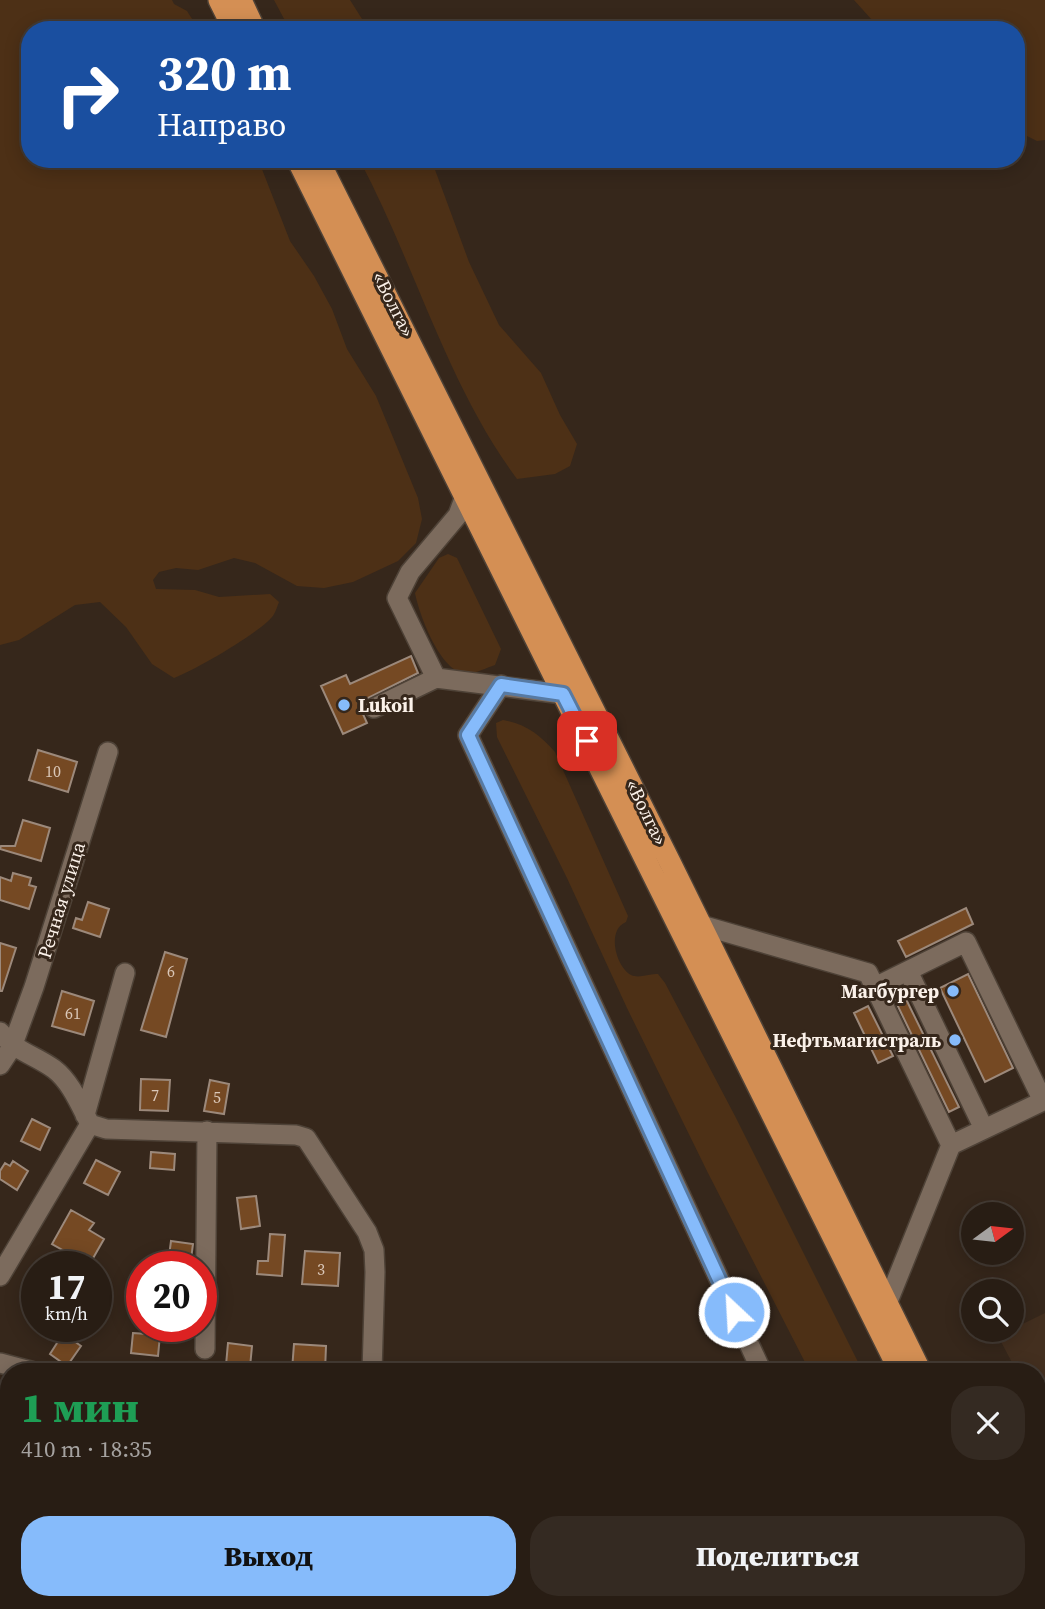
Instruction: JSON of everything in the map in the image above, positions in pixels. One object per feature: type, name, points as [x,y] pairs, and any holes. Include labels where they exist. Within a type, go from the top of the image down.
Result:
[{"type":"highway","points":[[219,0],[230,21]]},
{"type":"highway","points":[[241,0],[251,21]]},
{"type":"highway","name":"«Волга»","points":[[301,168],[896,1363]]},
{"type":"highway","name":"«Волга»","points":[[322,168],[916,1363]]},
{"type":"street","points":[[436,678],[397,598],[410,572],[458,515],[465,496]]},
{"type":"street","points":[[374,708],[436,678],[563,694]]},
{"type":"street","points":[[501,685],[468,735],[758,1363]]},
{"type":"street","name":"Речная улица","points":[[0,1065],[6,1039],[34,987],[108,752]]},
{"type":"street","points":[[701,925],[868,973],[951,1145]]},
{"type":"street","points":[[874,987],[966,942],[1043,1101],[951,1145],[887,1304]]},
{"type":"street","points":[[908,971],[984,1129]]},
{"type":"street","points":[[0,1276],[88,1119],[125,973]]},
{"type":"street","points":[[6,1039],[56,1071],[75,1094],[88,1119],[106,1129],[296,1135],[306,1138],[368,1232],[375,1272],[372,1363]]},
{"type":"street","points":[[205,1349],[207,1131]]},
{"type":"shaded area","points":[[0,0],[172,0],[187,11],[193,21],[21,21],[21,168],[262,168],[290,241],[314,276],[332,309],[347,349],[376,396],[418,498],[422,519],[416,543],[398,561],[353,582],[324,588],[297,586],[255,563],[234,558],[198,570],[176,568],[159,572],[153,580],[156,589],[195,590],[219,597],[270,594],[279,602],[273,616],[254,632],[210,660],[174,678],[152,664],[126,627],[100,602],[75,605],[19,640],[0,645]]},
{"type":"shaded area","points":[[274,0],[350,0],[363,21],[285,21]]},
{"type":"shaded area","points":[[854,0],[1045,0],[1045,140],[1037,141],[1025,135],[1025,21],[873,21]]},
{"type":"shaded area","points":[[364,168],[434,168],[469,262],[499,325],[541,373],[577,444],[570,466],[555,474],[517,479],[470,403]]},
{"type":"shaded area","points":[[448,554],[457,558],[501,649],[495,665],[468,674],[458,672],[440,654],[426,628],[415,593],[439,558]]},
{"type":"shaded area","points":[[503,720],[519,724],[544,740],[555,752],[628,916],[616,933],[615,948],[621,964],[631,975],[658,974],[665,983],[858,1363],[805,1363],[627,1008],[567,878],[497,737],[496,723]]},
{"type":"shaded area","points":[[1045,1313],[1045,1363],[1012,1363],[1001,1342],[1024,1342],[1024,1323]]},
{"type":"building","points":[[411,656],[418,673],[358,703],[367,723],[343,734],[321,686],[346,675],[350,684]]},
{"type":"building","points":[[38,750],[77,762],[68,792],[29,780]]},
{"type":"building","points":[[23,820],[50,828],[41,861],[0,849],[1,846],[15,846]]},
{"type":"building","points":[[13,873],[31,878],[29,885],[36,887],[29,909],[0,900],[0,877],[11,881]]},
{"type":"building","points":[[88,902],[109,909],[100,937],[73,928],[76,918],[82,920]]},
{"type":"building","points":[[966,908],[973,924],[906,957],[898,941]]},
{"type":"building","points":[[0,943],[16,948],[2,991],[0,991]]},
{"type":"building","points":[[165,952],[187,959],[166,1037],[141,1030]]},
{"type":"building","points":[[968,974],[1013,1068],[985,1082],[940,988]]},
{"type":"building","points":[[62,991],[94,1001],[84,1035],[52,1026]]},
{"type":"building","points":[[902,991],[959,1107],[949,1112],[893,996]]},
{"type":"building","points":[[868,1006],[893,1056],[878,1063],[854,1013]]},
{"type":"building","points":[[141,1079],[170,1080],[168,1111],[140,1110]]},
{"type":"building","points":[[210,1080],[229,1084],[224,1114],[204,1111]]},
{"type":"building","points":[[32,1119],[50,1128],[40,1150],[21,1141]]},
{"type":"building","points":[[151,1152],[175,1154],[174,1170],[150,1168]]},
{"type":"building","points":[[96,1160],[120,1172],[108,1195],[84,1183]]},
{"type":"building","points":[[13,1161],[28,1171],[17,1190],[0,1179],[0,1171],[5,1163],[10,1166]]},
{"type":"building","points":[[256,1196],[260,1226],[241,1229],[237,1198]]},
{"type":"building","points":[[71,1210],[94,1223],[89,1230],[104,1239],[97,1251],[64,1251],[52,1244]]},
{"type":"building","points":[[270,1234],[285,1235],[282,1276],[257,1274],[258,1261],[268,1261]]},
{"type":"building","points":[[171,1241],[193,1244],[192,1251],[170,1251]]},
{"type":"building","points":[[305,1251],[340,1253],[338,1286],[302,1284]]},
{"type":"building","points":[[58,1342],[75,1342],[81,1346],[69,1363],[63,1363],[50,1354]]},
{"type":"building","points":[[132,1342],[159,1342],[158,1356],[131,1353]]},
{"type":"building","points":[[228,1343],[252,1346],[250,1363],[226,1363]]},
{"type":"building","points":[[294,1344],[326,1346],[325,1363],[293,1363]]},
{"type":"place","name":"Lukoil","points":[[344,705]]},
{"type":"place","name":"Магбургер","points":[[953,991]]},
{"type":"place","name":"Нефтьмагистраль","points":[[955,1040]]},
{"type":"route","points":[[587,741],[563,694],[501,685],[468,735],[734,1312]]}]
